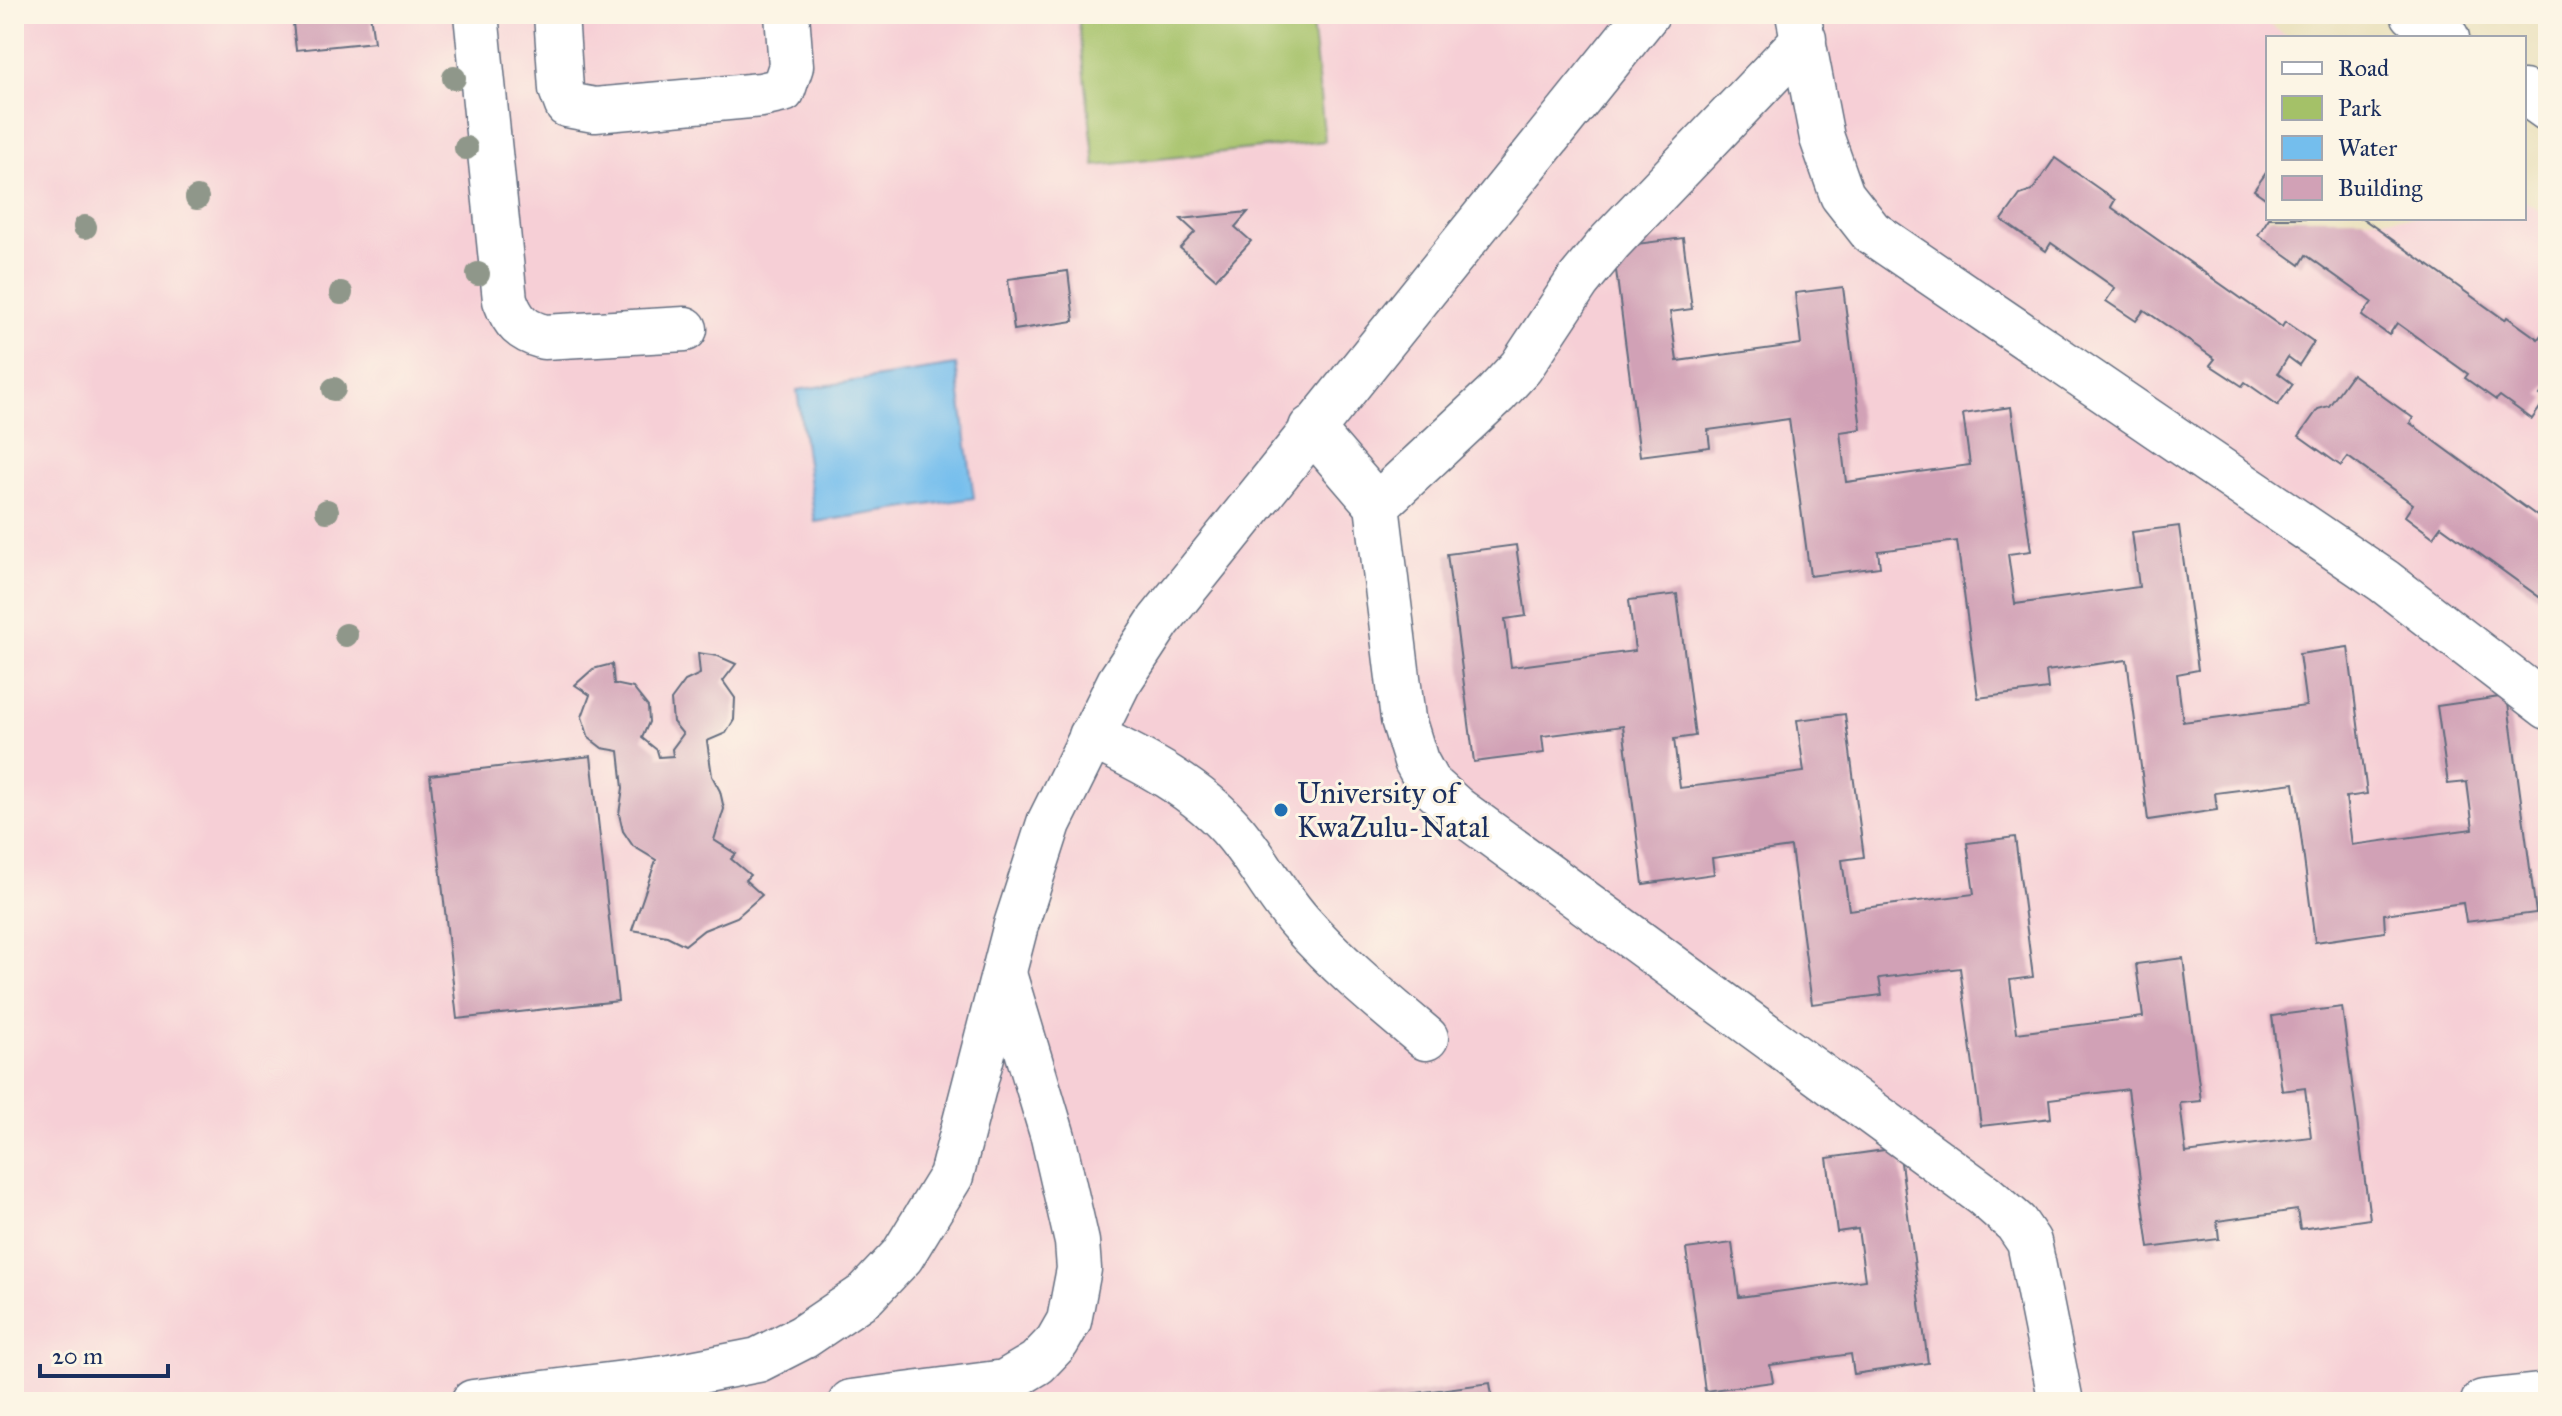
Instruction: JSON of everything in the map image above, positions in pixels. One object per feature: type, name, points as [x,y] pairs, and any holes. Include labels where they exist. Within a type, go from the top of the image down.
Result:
[{"type":"street","points":[[476,14],[505,300],[511,317],[526,332],[544,337],[685,329]]},
{"type":"street","points":[[556,14],[561,89],[567,105],[595,110],[761,95],[783,90],[791,66],[787,14]]},
{"type":"street","points":[[473,1402],[665,1378],[758,1360],[803,1337],[865,1295],[902,1256],[951,1176],[1004,975],[1049,823],[1119,682],[1159,621],[1311,428],[1647,14]]},
{"type":"street","points":[[2413,14],[2444,36]]},
{"type":"street","points":[[1377,505],[1521,367],[1578,281],[1610,242],[1801,26]]},
{"type":"street","points":[[1801,26],[1822,138],[1842,195],[1871,232],[2384,581],[2548,707]]},
{"type":"street","points":[[2526,93],[2548,109]]},
{"type":"street","points":[[1311,428],[1377,505],[1403,719],[1416,761],[1428,783],[1457,809],[1984,1195],[2016,1223],[2029,1242],[2035,1263],[2054,1380],[2061,1402]]},
{"type":"street","points":[[1091,736],[1133,756],[1193,794],[1236,833],[1299,921],[1339,964],[1426,1038]]},
{"type":"street","points":[[851,1402],[1005,1382],[1037,1363],[1057,1342],[1069,1321],[1077,1293],[1077,1242],[1053,1137],[1004,975]]},
{"type":"street","points":[[2483,1402],[2548,1395]]},
{"type":"shaded area","name":"University of KwaZulu-Natal","points":[[14,14],[2254,14],[2286,36],[2266,36],[2266,220],[2526,220],[2526,201],[2548,217],[2548,1402],[14,1402]]},
{"type":"green space","points":[[1078,14],[1311,14],[1325,141],[1095,166]]},
{"type":"water","points":[[956,365],[974,498],[815,522],[797,390]]},
{"type":"building","points":[[292,14],[370,14],[374,42],[296,50]]},
{"type":"building","points":[[2055,158],[2115,200],[2111,207],[2282,327],[2285,322],[2314,342],[2299,365],[2288,357],[2278,373],[2293,384],[2278,405],[2245,382],[2242,386],[2210,365],[2215,359],[2144,310],[2136,321],[2106,301],[2115,288],[2051,243],[2046,251],[2002,220],[2020,195],[2032,191]]},
{"type":"building","points":[[2266,173],[2266,199],[2254,190]]},
{"type":"building","points":[[1248,212],[1235,227],[1251,241],[1216,279],[1180,248],[1195,232],[1181,219]]},
{"type":"building","points":[[2268,220],[2365,220],[2505,320],[2507,317],[2538,339],[2541,335],[2548,340],[2548,383],[2540,395],[2546,399],[2532,419],[2500,396],[2496,400],[2465,378],[2468,374],[2397,323],[2389,335],[2362,316],[2372,302],[2306,255],[2300,265],[2258,235]]},
{"type":"building","points":[[1683,238],[1692,309],[1670,312],[1677,361],[1801,344],[1795,293],[1843,287],[1861,429],[1840,432],[1846,482],[1970,465],[1963,414],[2011,407],[2031,551],[2008,554],[2015,604],[2139,587],[2132,532],[2179,526],[2198,670],[2177,674],[2183,722],[2306,706],[2299,654],[2348,647],[2367,794],[2346,797],[2352,845],[2473,829],[2467,782],[2448,784],[2437,706],[2507,696],[2536,913],[2466,922],[2463,903],[2384,914],[2385,932],[2315,942],[2294,783],[2215,793],[2217,810],[2148,820],[2127,660],[2046,671],[2048,689],[1978,698],[1957,541],[1878,551],[1880,567],[1810,576],[1789,419],[1708,430],[1710,447],[1640,456],[1613,247]]},
{"type":"building","points":[[1068,271],[1074,321],[1014,330],[1008,279]]},
{"type":"building","points":[[2352,374],[2413,418],[2410,423],[2548,524],[2548,598],[2544,596],[2542,599],[2441,526],[2433,537],[2405,516],[2413,504],[2348,457],[2341,466],[2299,436],[2318,409],[2329,406]]},
{"type":"building","points":[[1516,545],[1526,616],[1505,619],[1511,667],[1635,651],[1629,600],[1677,594],[1695,736],[1674,739],[1680,788],[1804,772],[1797,720],[1845,714],[1864,857],[1842,860],[1849,910],[1974,894],[1967,843],[2015,837],[2033,977],[2010,980],[2017,1033],[2143,1017],[2136,964],[2183,958],[2201,1101],[2180,1103],[2186,1153],[2311,1137],[2305,1088],[2282,1091],[2272,1016],[2342,1007],[2370,1219],[2300,1229],[2297,1210],[2217,1221],[2219,1239],[2149,1248],[2128,1089],[2049,1099],[2051,1118],[1981,1126],[1960,968],[1879,978],[1882,995],[1812,1004],[1791,847],[1712,858],[1714,874],[1643,884],[1623,726],[1542,736],[1544,753],[1474,762],[1447,554]]},
{"type":"building","points":[[698,653],[718,656],[736,664],[723,681],[735,698],[734,720],[726,733],[707,741],[712,776],[724,809],[714,840],[736,854],[731,859],[750,875],[745,880],[762,895],[737,917],[704,930],[685,945],[667,936],[632,930],[656,860],[633,846],[623,831],[619,814],[623,788],[619,751],[602,748],[589,738],[582,717],[590,695],[575,685],[593,669],[612,664],[614,684],[633,688],[648,707],[649,722],[642,738],[657,750],[659,757],[673,756],[672,749],[683,734],[673,722],[671,700],[685,681],[700,674]]},
{"type":"building","points":[[591,756],[618,1001],[457,1019],[430,775]]},
{"type":"building","points":[[1899,1148],[1928,1363],[1854,1374],[1851,1354],[1770,1365],[1773,1382],[1705,1391],[1686,1249],[1732,1243],[1739,1297],[1865,1280],[1858,1229],[1837,1232],[1827,1158]]},
{"type":"building","points":[[1490,1383],[1493,1402],[1365,1402],[1365,1400]]},
{"type":"place","name":"University of KwaZulu-Natal","points":[[1281,810]]}]
